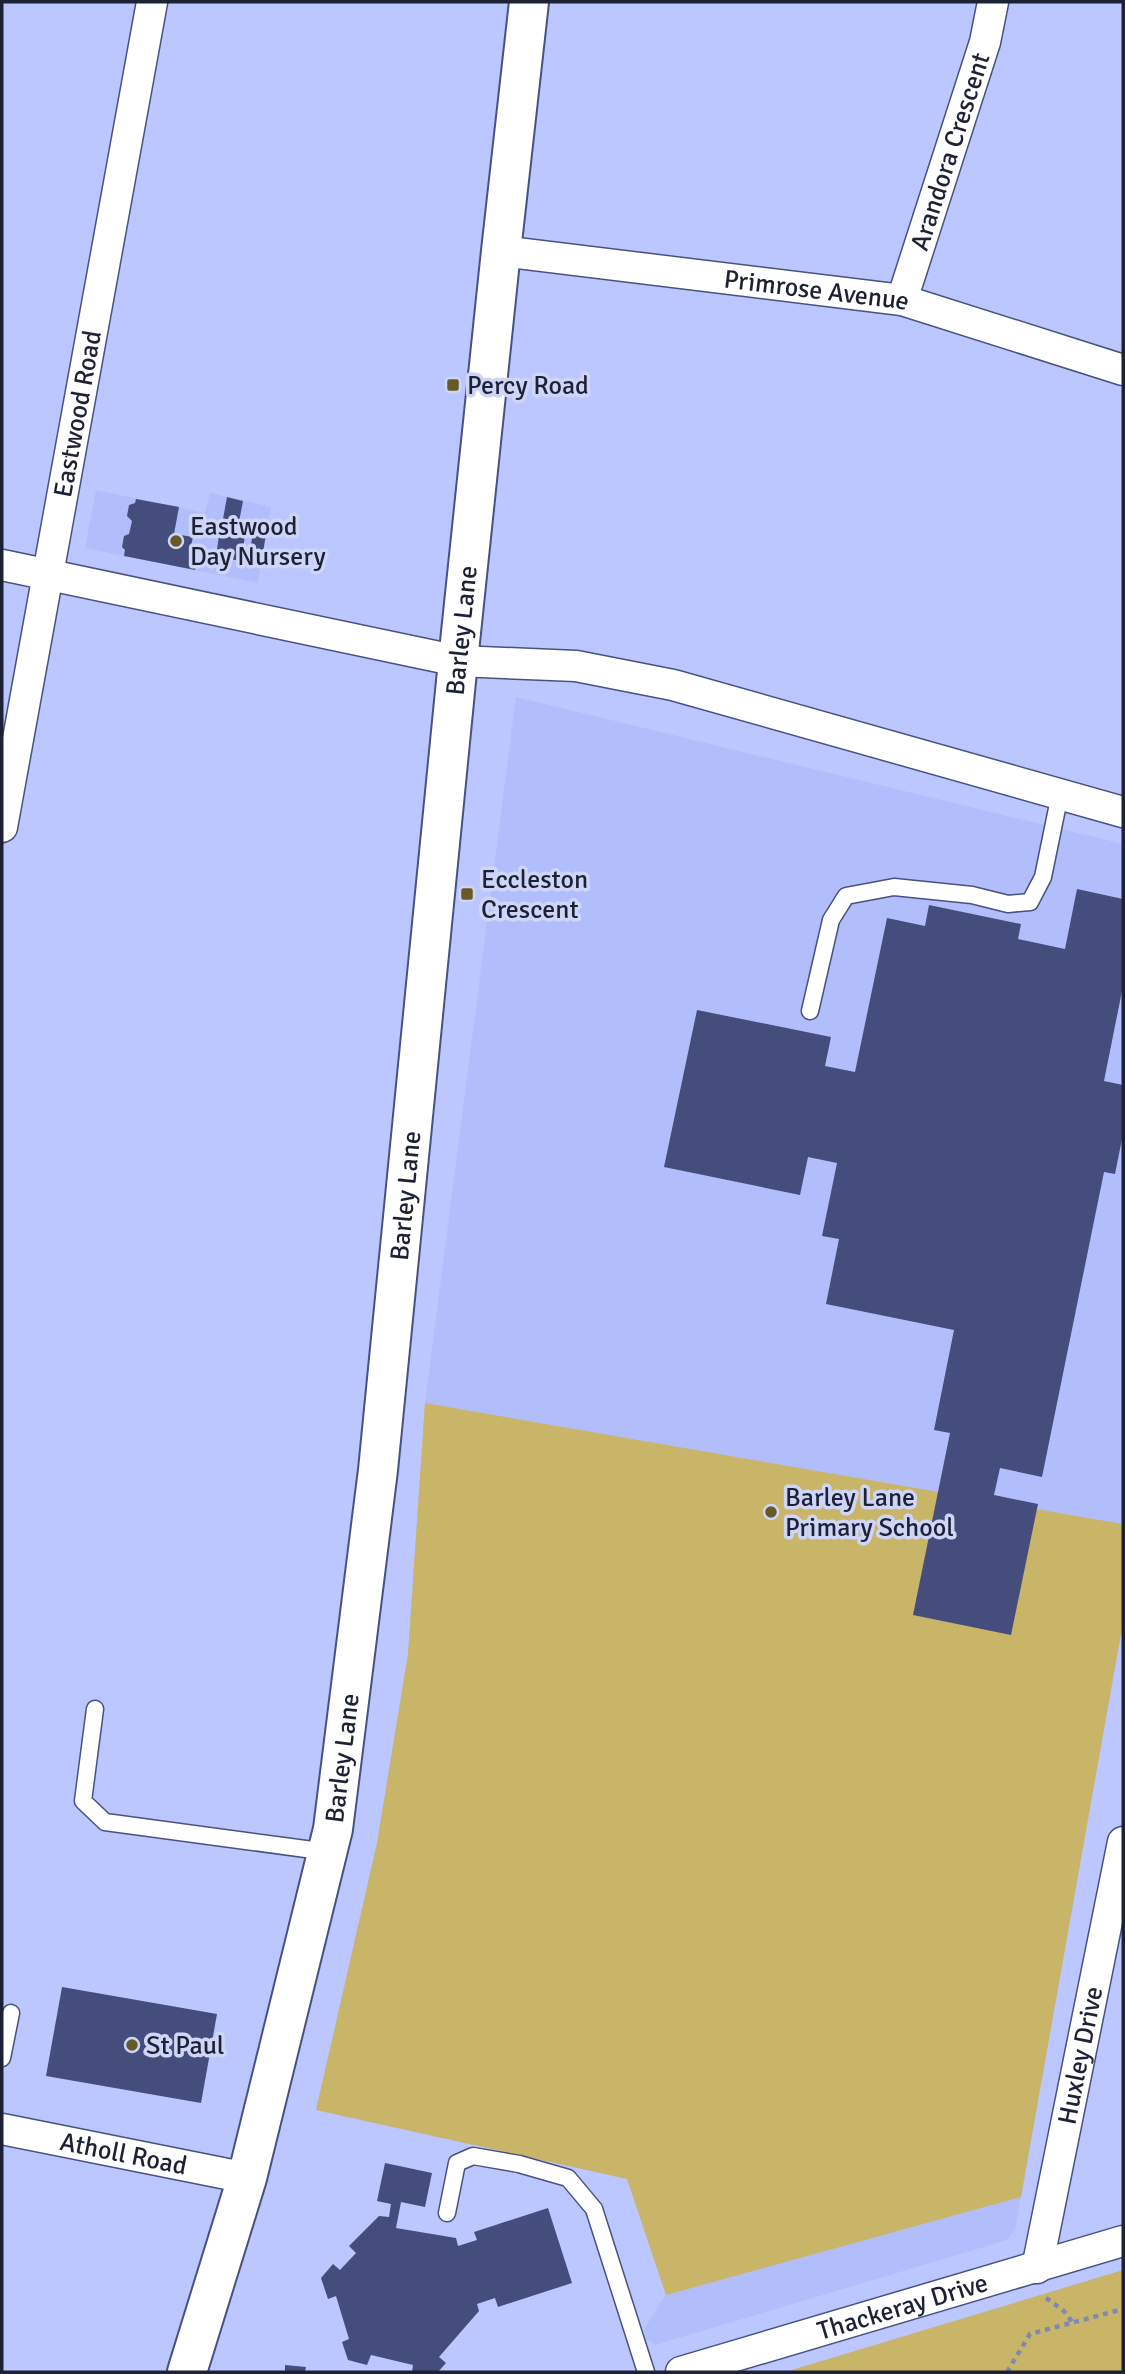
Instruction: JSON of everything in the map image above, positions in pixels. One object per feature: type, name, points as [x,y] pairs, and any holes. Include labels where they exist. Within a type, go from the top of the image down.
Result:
[{"type":"main road","name":"Barley Lane","points":[[187,2372],[247,2178],[333,1829],[378,1470],[458,661],[530,2]]},
{"type":"street","name":"Eastwood Road","points":[[2,827],[152,2]]},
{"type":"street","name":"Arandora Crescent","points":[[902,300],[985,42],[993,2]]},
{"type":"street","name":"Primrose Avenue","points":[[501,251],[902,300],[1123,370]]},
{"type":"street","points":[[2,565],[458,661],[576,666],[673,685],[1123,812]]},
{"type":"street","name":"Huxley Drive","points":[[1037,2268],[1123,1842]]},
{"type":"street","name":"Atholl Road","points":[[2,2129],[247,2178]]},
{"type":"street","name":"Thackeray Drive","points":[[681,2372],[1123,2241]]},
{"type":"lane","points":[[810,1012],[831,920],[846,896],[894,887],[972,895],[1009,904],[1030,902],[1043,877],[1060,794]]},
{"type":"lane","points":[[95,1709],[83,1801],[105,1822],[328,1852]]},
{"type":"lane","points":[[2,2058],[12,2013]]},
{"type":"lane","points":[[447,2213],[457,2163],[473,2156],[519,2164],[568,2178],[594,2209],[646,2372]]},
{"type":"path","points":[[1006,2372],[1030,2334],[1123,2309]]},
{"type":"shaded area","name":"Eastwood Day Nursery","points":[[96,490],[205,513],[210,493],[271,507],[258,583],[85,548]]},
{"type":"shaded area","name":"Barley Lane Primary School","points":[[516,697],[1123,844],[1123,1622],[1015,2230],[1007,2240],[655,2345],[646,2338],[644,2329],[666,2294],[627,2179],[316,2110],[377,1843],[408,1654],[425,1403]]},
{"type":"shaded area","points":[[425,1403],[1123,1524],[1123,1622],[1021,2197],[666,2295],[627,2179],[316,2110],[377,1843],[408,1654]]},
{"type":"shaded area","points":[[1123,2270],[1123,2372],[785,2372]]},
{"type":"building","points":[[227,497],[243,501],[239,522],[223,519]]},
{"type":"building","points":[[136,499],[179,507],[174,534],[193,537],[190,550],[198,552],[195,570],[124,556],[124,536],[129,534],[132,521],[127,516],[129,505],[135,503]]},
{"type":"building","points":[[220,529],[245,533],[242,561],[216,557]]},
{"type":"building","points":[[253,532],[266,534],[261,565],[248,563]]},
{"type":"building","points":[[1077,889],[1123,899],[1123,986],[1104,1081],[1123,1085],[1123,1134],[1115,1174],[1104,1172],[1042,1477],[1000,1468],[994,1495],[1038,1504],[1011,1635],[913,1615],[950,1433],[934,1430],[954,1330],[826,1304],[839,1239],[822,1236],[837,1163],[808,1157],[800,1195],[664,1167],[697,1010],[831,1037],[825,1066],[855,1072],[887,918],[925,926],[929,905],[1021,924],[1018,939],[1065,949]]},
{"type":"building","name":"St Paul","points":[[62,1987],[217,2014],[201,2103],[46,2076]]},
{"type":"building","points":[[385,2163],[432,2173],[425,2207],[401,2202],[396,2228],[456,2238],[458,2246],[477,2240],[474,2232],[548,2208],[572,2283],[498,2307],[495,2298],[477,2304],[479,2311],[439,2357],[446,2363],[438,2372],[412,2372],[413,2365],[371,2355],[367,2365],[348,2360],[342,2342],[349,2339],[336,2296],[328,2299],[321,2278],[333,2264],[340,2270],[356,2253],[349,2246],[379,2216],[389,2217],[391,2204],[377,2201]]},
{"type":"building","points":[[285,2365],[306,2367],[305,2372],[285,2372]]},
{"type":"place","name":"Percy Road","points":[[453,385]]},
{"type":"place","name":"Eastwood Day Nursery","points":[[176,541]]},
{"type":"place","name":"Eccleston Crescent","points":[[467,894]]},
{"type":"place","name":"Barley Lane Primary School","points":[[771,1512]]},
{"type":"place","name":"St Paul","points":[[132,2045]]}]
